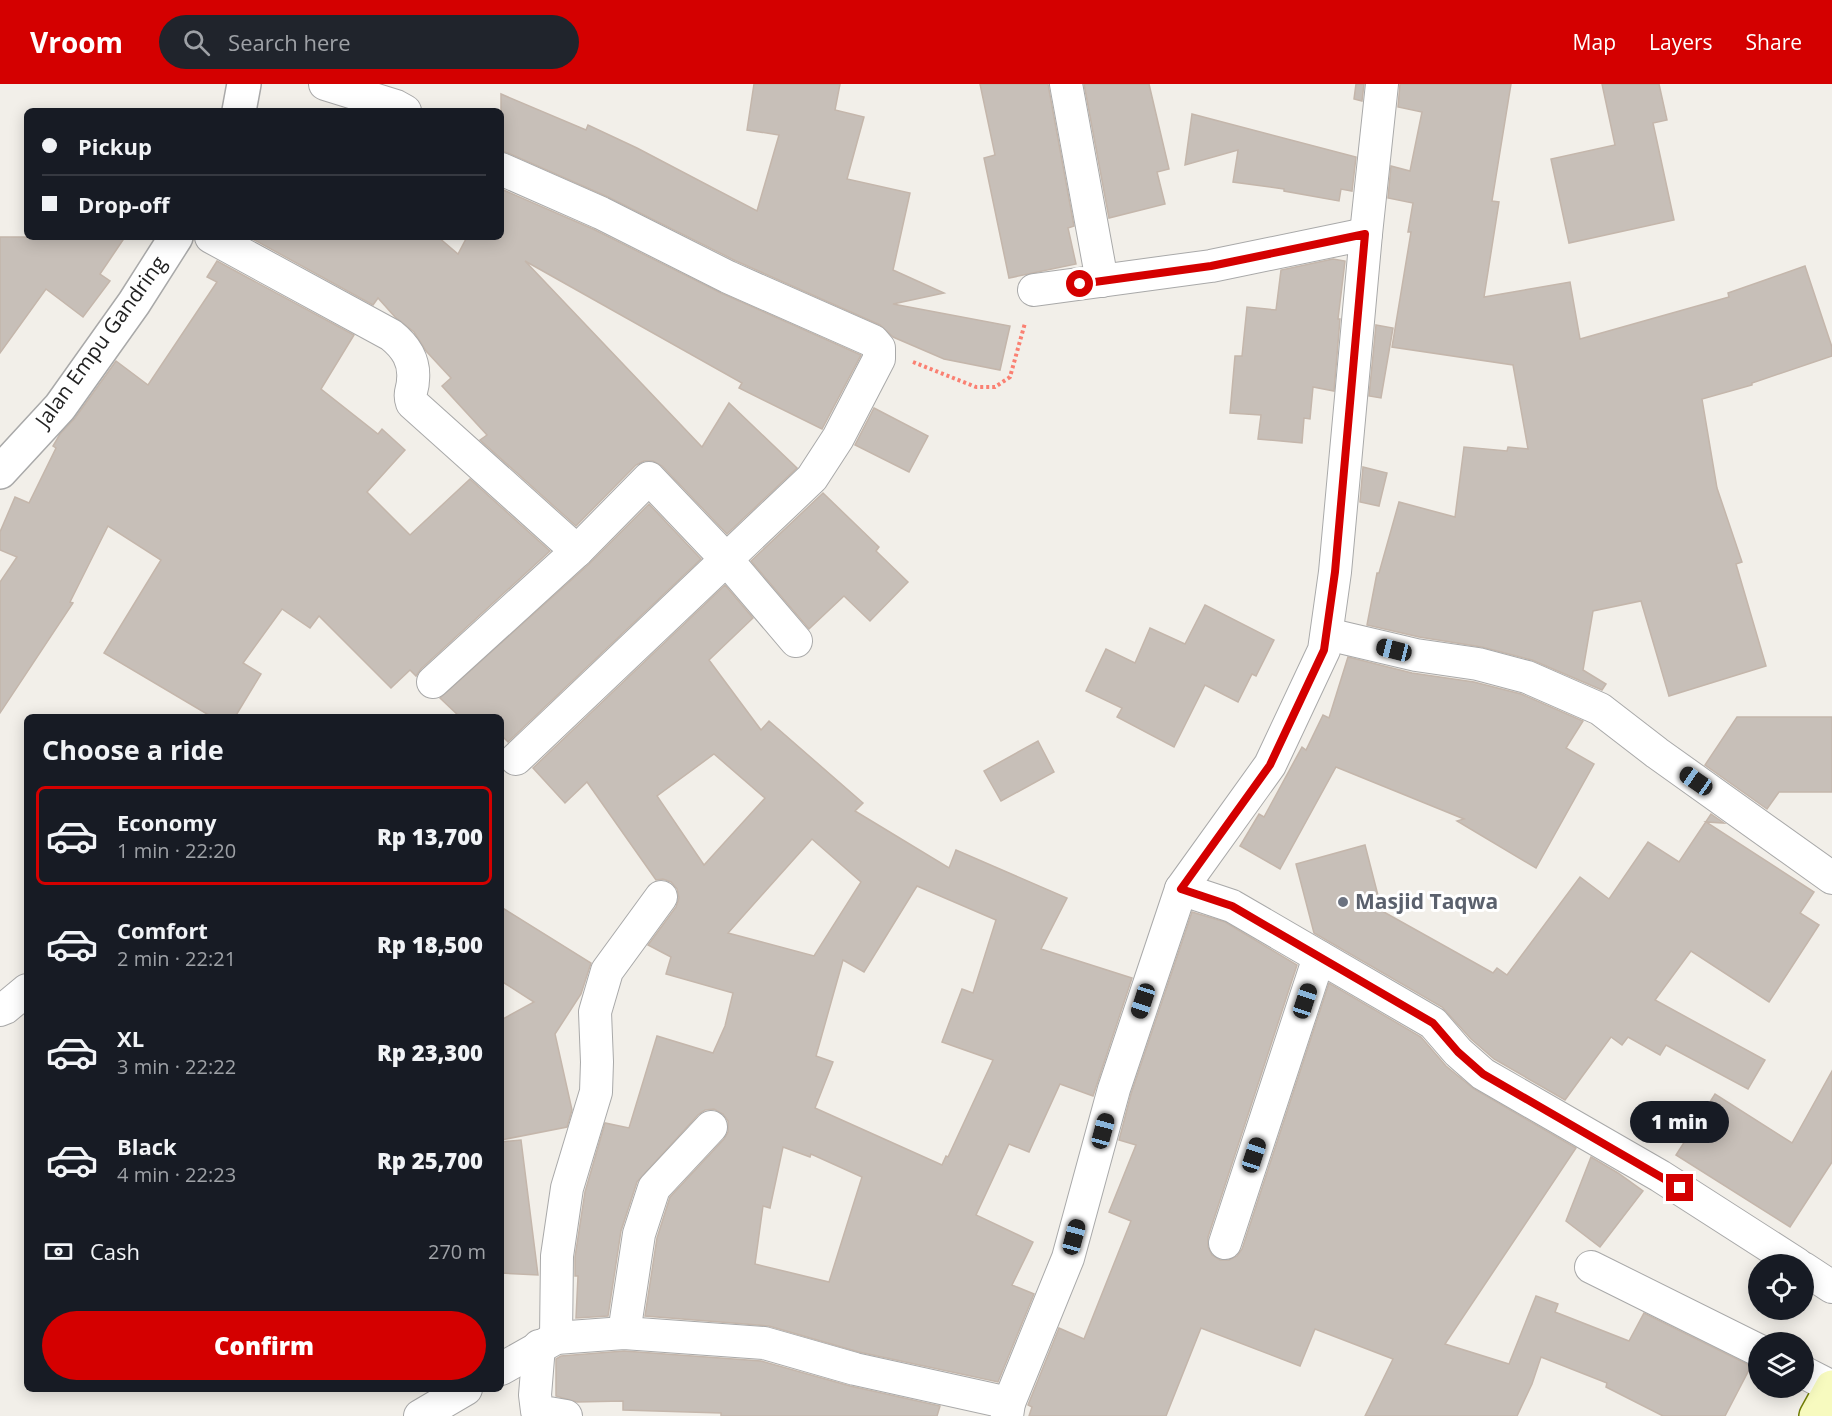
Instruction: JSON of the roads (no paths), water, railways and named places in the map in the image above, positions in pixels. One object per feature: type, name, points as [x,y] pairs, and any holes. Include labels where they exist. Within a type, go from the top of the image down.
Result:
[{"type":"main road","points":[[1816,1416],[1832,1387]]},
{"type":"street","points":[[240,108],[244,84]]},
{"type":"street","points":[[325,84],[400,108]]},
{"type":"street","points":[[1066,84],[1102,281]]},
{"type":"street","points":[[504,1367],[548,1342],[624,1333],[764,1343],[855,1370],[1008,1410],[1068,1258],[1114,1089],[1181,889],[1270,765],[1324,650],[1335,572],[1365,234],[1383,84]]},
{"type":"street","points":[[504,170],[601,213],[728,277],[873,341],[879,348],[879,359],[838,438],[812,478],[516,759]]},
{"type":"street","points":[[1034,290],[1211,266],[1365,234]]},
{"type":"street","name":"Jalan Empu Gandring","points":[[0,472],[60,407],[134,303],[174,240]]},
{"type":"street","points":[[217,240],[391,335],[405,346],[412,364],[413,382],[409,394],[412,404],[577,551]]},
{"type":"street","points":[[433,681],[577,551],[649,478],[726,560],[796,641]]},
{"type":"street","points":[[1327,634],[1416,656],[1478,664],[1527,677],[1600,709],[1657,753],[1832,878]]},
{"type":"street","points":[[1181,889],[1232,906],[1433,1023],[1458,1052],[1483,1074],[1660,1176],[1781,1254]]},
{"type":"street","points":[[547,1414],[535,1395],[548,1342],[567,1188],[596,1092],[595,1012],[607,971],[661,897]]},
{"type":"street","points":[[1225,1244],[1319,957]]},
{"type":"street","points":[[0,1010],[24,992]]},
{"type":"street","points":[[624,1333],[639,1234],[654,1188],[711,1127]]},
{"type":"street","points":[[1591,1267],[1748,1345]]},
{"type":"street","points":[[1814,1275],[1832,1287]]},
{"type":"street","points":[[1814,1378],[1832,1387]]},
{"type":"street","points":[[420,1416],[461,1392]]},
{"type":"place","name":"Masjid Taqwa","points":[[1343,902]]}]
